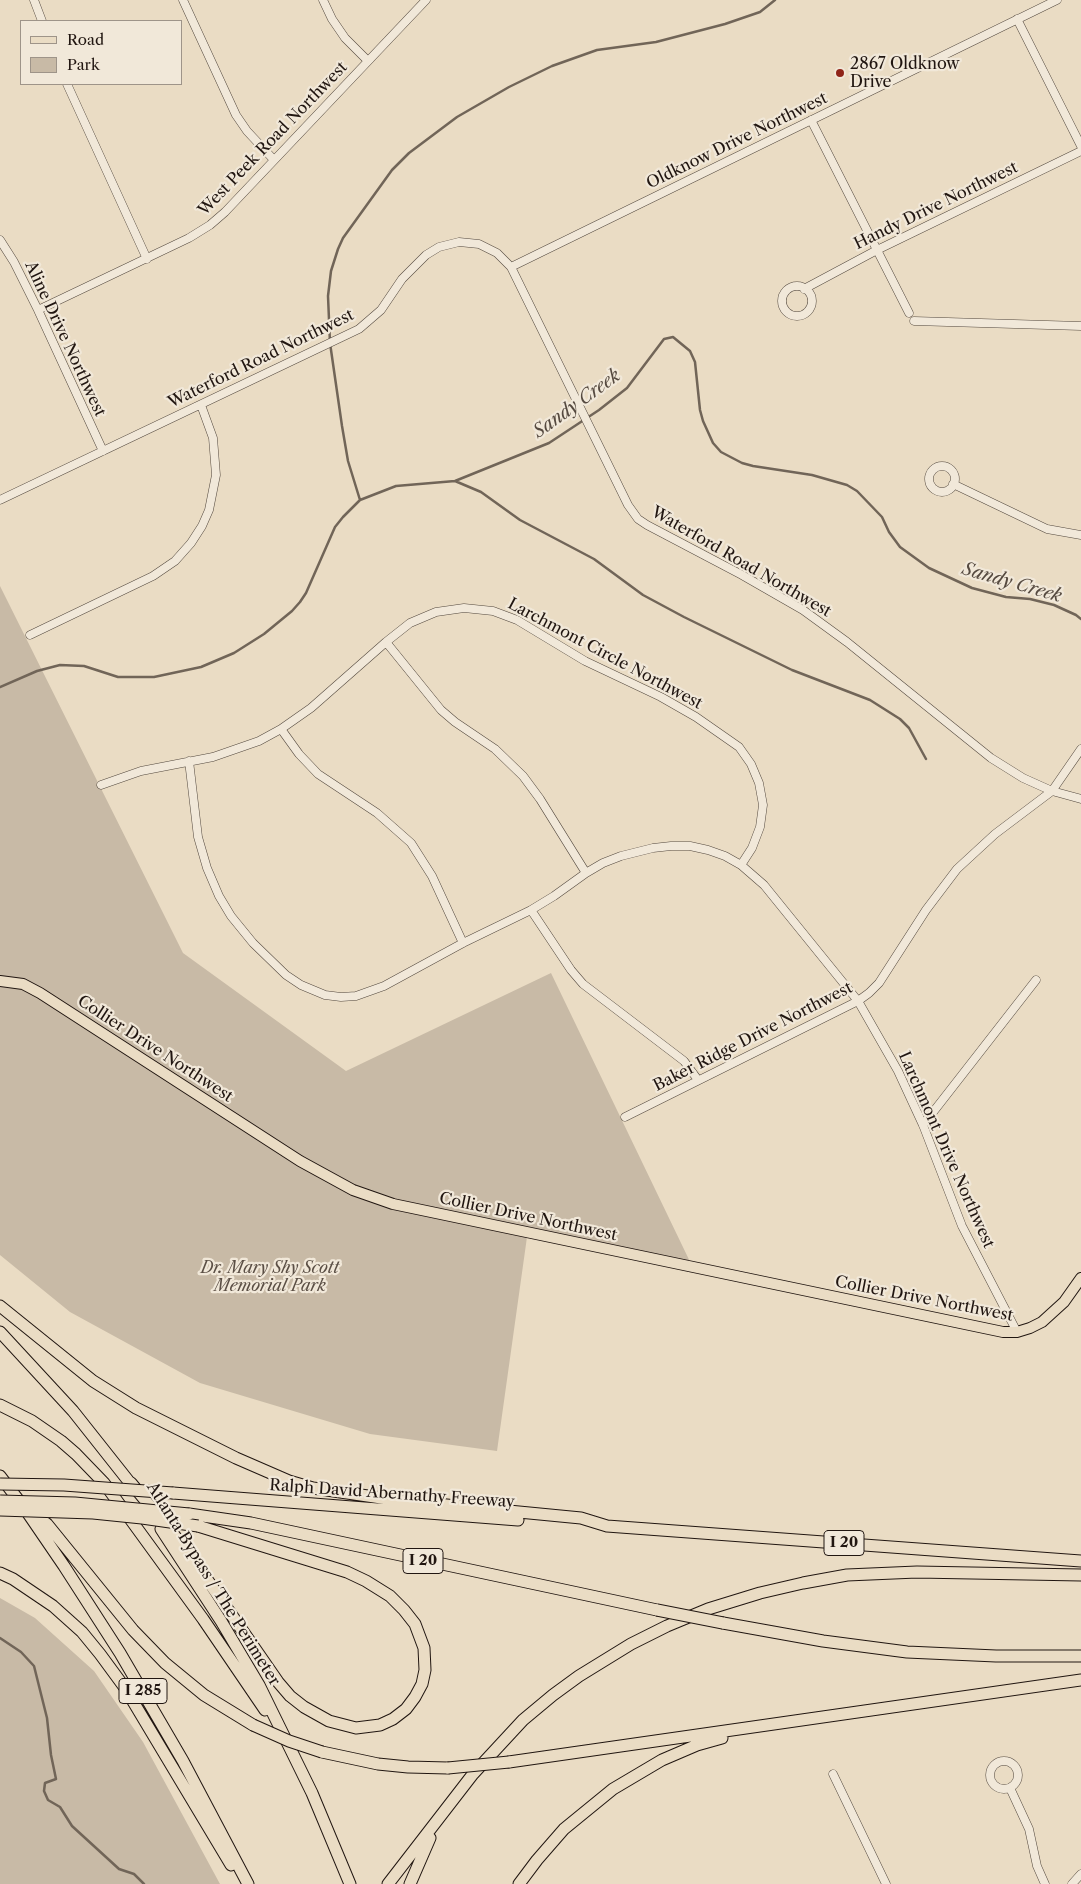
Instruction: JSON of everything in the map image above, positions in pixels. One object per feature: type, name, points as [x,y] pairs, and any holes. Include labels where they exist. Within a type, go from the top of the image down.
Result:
[{"type":"highway","points":[[0,1306],[114,1395],[195,1438],[289,1481],[338,1493],[581,1518],[607,1526]]},
{"type":"highway","name":"Atlanta Bypass / The Perimeter","points":[[0,1332],[73,1411],[131,1483],[232,1639],[259,1685],[291,1749],[332,1839],[350,1884]]},
{"type":"highway","points":[[0,1405],[32,1421],[61,1442],[80,1458],[104,1483],[203,1619],[291,1749]]},
{"type":"highway","name":"I 285","points":[[0,1476],[23,1506],[74,1581],[140,1686],[188,1769],[248,1884]]},
{"type":"highway","points":[[0,1510],[94,1513],[142,1518],[198,1526],[347,1572],[366,1580],[390,1596],[404,1610],[415,1624],[424,1648],[424,1677],[419,1691],[411,1704],[393,1719],[380,1725],[364,1728],[348,1727],[320,1717],[290,1696],[278,1682],[188,1552],[131,1483]]},
{"type":"highway","name":"Ralph David Abernathy Freeway","points":[[0,1484],[83,1486],[607,1526]]},
{"type":"highway","name":"I 20","points":[[0,1501],[92,1504],[189,1514],[251,1523],[657,1610],[823,1641],[907,1652],[996,1656],[1081,1656]]},
{"type":"highway","points":[[23,1506],[48,1524],[133,1630],[165,1663],[204,1695],[253,1725],[289,1741],[322,1752],[378,1764],[408,1768],[448,1768],[509,1762],[1081,1680]]},
{"type":"highway","name":"I 20","points":[[607,1526],[1081,1561]]},
{"type":"highway","points":[[388,1884],[454,1798],[501,1743],[553,1695],[592,1667],[667,1626],[708,1609],[781,1588],[847,1575],[918,1572],[1081,1576]]},
{"type":"highway","points":[[0,1573],[13,1579],[54,1606],[82,1632],[100,1654],[137,1709],[242,1884]]},
{"type":"highway","points":[[519,1884],[564,1829],[595,1802],[629,1779],[662,1760],[698,1745],[731,1735],[789,1723]]},
{"type":"highway","points":[[410,1884],[426,1845],[454,1798]]},
{"type":"main road","name":"Collier Drive Northwest","points":[[0,981],[23,984],[40,993],[300,1161],[340,1184],[393,1204],[1003,1332],[1017,1332],[1042,1322],[1080,1284]]},
{"type":"street","points":[[34,0],[42,20]]},
{"type":"street","points":[[183,0],[236,116],[246,131],[274,160]]},
{"type":"street","points":[[323,0],[332,19],[345,38],[368,61]]},
{"type":"street","name":"West Peek Road Northwest","points":[[38,310],[147,259],[210,225],[225,212],[426,0]]},
{"type":"street","name":"Oldknow Drive Northwest","points":[[511,267],[1057,0]]},
{"type":"street","points":[[1017,19],[1081,146]]},
{"type":"street","points":[[67,85],[147,259]]},
{"type":"street","points":[[810,120],[909,313]]},
{"type":"street","name":"Handy Drive Northwest","points":[[804,288],[1081,150]]},
{"type":"street","name":"Aline Drive Northwest","points":[[0,240],[14,262],[38,310],[103,451]]},
{"type":"street","name":"Waterford Road Northwest","points":[[0,500],[359,329],[381,310],[402,279],[417,263],[439,248],[459,242],[479,244],[497,253],[511,267],[628,505],[638,519],[803,610],[847,642],[991,758],[1023,778],[1052,791],[1081,799]]},
{"type":"street","points":[[914,321],[1081,326]]},
{"type":"street","points":[[30,635],[153,576],[175,561],[191,543],[202,526],[209,510],[216,475],[213,438],[201,405]]},
{"type":"street","points":[[953,484],[1046,529],[1081,535]]},
{"type":"street","name":"Larchmont Circle Northwest","points":[[101,785],[141,771],[237,750],[281,729],[311,708],[410,623],[436,612],[464,608],[493,611],[518,620],[585,661],[661,697],[696,717],[739,747],[751,764],[759,783],[763,805],[760,827],[752,848],[740,865]]},
{"type":"street","points":[[386,642],[441,710],[455,722],[495,749],[522,776],[540,799],[586,873]]},
{"type":"street","points":[[281,729],[299,754],[318,774],[377,814],[411,842],[432,876],[463,943]]},
{"type":"street","name":"Baker Ridge Drive Northwest","points":[[625,1117],[858,1001],[869,993],[879,983],[926,910],[957,869],[995,834],[1052,791],[1081,750]]},
{"type":"street","name":"Larchmont Drive Northwest","points":[[190,761],[198,837],[207,868],[219,896],[231,916],[253,944],[286,975],[301,986],[314,992],[341,997],[369,992],[384,986],[463,943],[531,910],[586,873],[603,863],[621,856],[672,846],[690,846],[725,856],[740,865],[764,885],[858,1001],[898,1071],[923,1125],[962,1226],[1017,1332]]},
{"type":"street","points":[[531,910],[571,970],[583,984],[684,1062],[698,1080]]},
{"type":"street","points":[[923,1125],[1036,980]]},
{"type":"street","points":[[833,1774],[886,1884]]},
{"type":"street","points":[[1010,1788],[1029,1829],[1037,1866],[1045,1884]]},
{"type":"street","points":[[1072,1884],[1081,1874]]},
{"type":"green space","name":"Dr. Mary Shy Scott Memorial Park","points":[[0,586],[183,953],[346,1071],[551,973],[694,1270],[527,1237],[497,1451],[370,1434],[200,1383],[70,1312],[0,1255]]},
{"type":"green space","points":[[0,1598],[35,1618],[94,1671],[143,1742],[220,1884],[0,1884]]},
{"type":"waterway","points":[[360,500],[348,461],[342,426],[330,343],[328,296],[331,271],[343,238],[392,170],[409,153],[457,117],[509,87],[552,66],[597,50],[656,42],[725,24],[760,12],[775,0]]},
{"type":"waterway","name":"Sandy Creek","points":[[0,687],[37,671],[60,665],[84,666],[118,677],[154,677],[201,667],[234,653],[264,634],[300,602],[306,593],[335,527],[360,500],[396,486],[455,481],[549,443],[599,410],[627,388],[664,339],[673,337],[690,351],[695,362],[703,421],[713,443],[721,452],[742,463],[753,466],[812,475],[847,485],[857,491],[882,517],[889,532],[900,547],[929,568],[972,588],[1006,597],[1030,599],[1054,605],[1081,619]]},
{"type":"waterway","points":[[455,481],[481,492],[520,520],[594,559],[643,595],[684,617],[792,670],[870,700],[900,719],[909,728],[926,759]]},
{"type":"waterway","points":[[0,1638],[21,1652],[34,1666],[47,1718],[56,1779],[45,1783],[44,1791],[48,1800],[60,1807],[72,1826],[119,1869],[134,1874],[144,1884]]},
{"type":"place","name":"2867 Oldknow Drive","points":[[840,73]]}]
